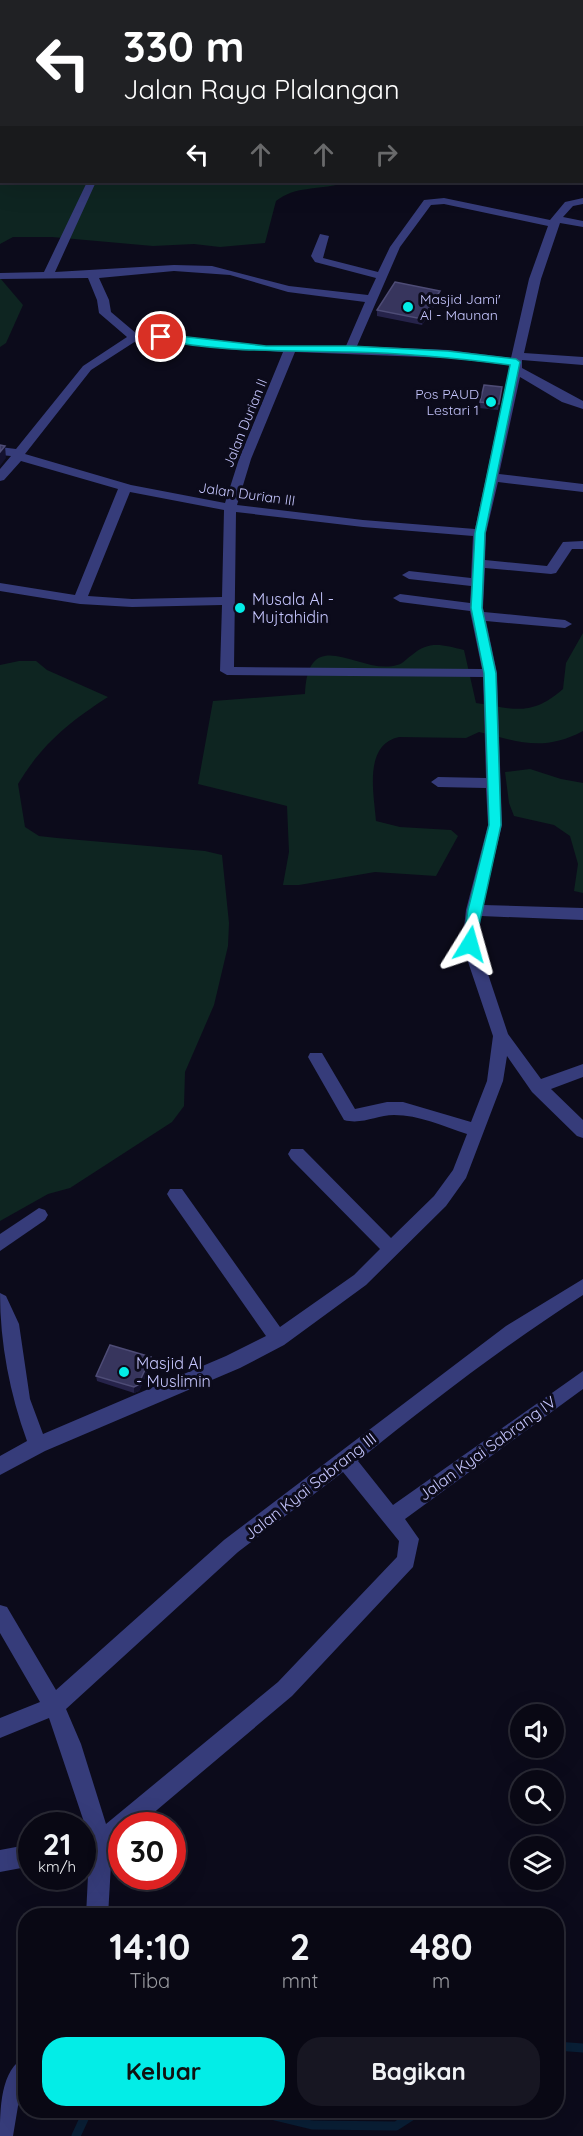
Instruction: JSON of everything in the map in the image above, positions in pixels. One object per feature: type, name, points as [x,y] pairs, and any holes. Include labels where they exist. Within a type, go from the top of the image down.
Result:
[{"type":"street","points":[[49,274],[90,184]]},
{"type":"street","points":[[350,349],[380,276],[395,247],[428,202],[444,201],[556,222],[583,224]]},
{"type":"street","points":[[583,201],[569,204],[556,222],[536,279],[490,477],[480,533],[477,612],[490,673],[495,825],[474,910],[470,944],[501,1036],[538,1087],[583,1131]]},
{"type":"street","points":[[324,236],[317,256],[319,260],[380,276]]},
{"type":"street","points":[[0,276],[92,275],[174,268],[212,269],[231,272],[288,289],[370,299]]},
{"type":"street","points":[[92,275],[103,300],[105,313],[134,337],[290,350],[350,349],[448,354],[517,363],[583,361]]},
{"type":"street","points":[[0,477],[87,368],[134,337]]},
{"type":"street","name":"Jalan Durian II","points":[[290,350],[244,459],[230,508],[228,672],[490,673]]},
{"type":"street","points":[[517,363],[566,399],[583,405]]},
{"type":"street","name":"Jalan Durian III","points":[[0,451],[18,454],[75,476],[230,508],[362,525],[480,533]]},
{"type":"street","points":[[490,477],[583,488]]},
{"type":"street","points":[[80,600],[125,488]]},
{"type":"street","points":[[480,564],[551,570],[568,546],[583,545]]},
{"type":"street","points":[[409,575],[478,583]]},
{"type":"street","points":[[0,587],[80,600],[132,603],[230,601]]},
{"type":"street","points":[[400,598],[477,612],[565,624]]},
{"type":"street","points":[[438,782],[493,783]]},
{"type":"street","points":[[474,910],[583,914]]},
{"type":"street","points":[[0,1466],[38,1444],[233,1362],[278,1339],[360,1280],[393,1250],[440,1201],[460,1173],[495,1081],[501,1036]]},
{"type":"street","points":[[316,1057],[350,1115],[360,1116],[392,1108],[411,1110],[477,1130]]},
{"type":"street","points":[[538,1087],[583,1070]]},
{"type":"street","points":[[297,1154],[347,1207],[393,1250]]},
{"type":"street","points":[[176,1194],[278,1339]]},
{"type":"street","points":[[0,1244],[39,1215]]},
{"type":"street","name":"Jalan Kyai Sabrang III","points":[[0,1728],[54,1706],[231,1546],[485,1350],[583,1286]]},
{"type":"street","points":[[0,1301],[10,1324],[21,1399],[38,1444]]},
{"type":"street","name":"Jalan Kyai Sabrang IV","points":[[392,1517],[583,1379]]},
{"type":"street","points":[[96,1841],[285,1689],[406,1561],[409,1539],[345,1460]]},
{"type":"street","points":[[0,1614],[54,1706],[70,1744],[85,1812]]},
{"type":"street","points":[[0,1861],[18,1858]]},
{"type":"street","points":[[95,1890],[96,1908]]},
{"type":"street","points":[[1,2136],[7,2103],[18,2083]]},
{"type":"green space","points":[[0,183],[341,184],[291,193],[276,201],[265,243],[220,247],[194,244],[153,246],[52,237],[13,237],[0,244]]},
{"type":"green space","points":[[0,278],[23,305],[6,343],[0,347]]},
{"type":"green space","points":[[583,633],[583,731],[556,741],[543,743],[519,742],[479,732],[466,738],[399,737],[388,742],[380,750],[373,772],[376,821],[400,827],[451,830],[458,836],[436,876],[375,872],[299,885],[283,885],[289,852],[287,806],[198,784],[213,701],[305,694],[308,672],[315,660],[326,656],[338,656],[383,666],[399,664],[424,647],[443,645],[464,650],[476,703],[522,709],[541,704],[563,689],[566,663]]},
{"type":"green space","points":[[19,661],[36,661],[47,670],[108,697],[57,735],[37,757],[18,784],[25,827],[39,836],[205,851],[222,855],[229,923],[228,946],[214,1005],[185,1072],[184,1106],[172,1122],[70,1188],[48,1194],[0,1221],[0,665]]},
{"type":"green space","points":[[530,769],[583,783],[583,893],[574,891],[578,864],[570,836],[554,825],[514,816],[509,803],[505,772]]},
{"type":"building","name":"Masjid Jami' Al - Maunan","points":[[395,282],[440,291],[422,319],[377,310]]},
{"type":"building","points":[[484,385],[502,387],[499,404],[480,402]]},
{"type":"building","name":"Masjid Al - Muslimin","points":[[110,1345],[151,1357],[138,1385],[134,1387],[96,1376]]},
{"type":"waterway","points":[[564,2047],[583,2048]]},
{"type":"waterway","points":[[76,2136],[84,2118]]},
{"type":"waterway","points":[[283,2118],[312,2125],[396,2126],[408,2118]]},
{"type":"place","name":"Masjid Jami' Al - Maunan","points":[[408,307]]},
{"type":"place","name":"Pos PAUD Lestari 1","points":[[491,402]]},
{"type":"place","name":"Musala Al - Mujtahidin","points":[[240,608]]},
{"type":"place","name":"Masjid Al - Muslimin","points":[[124,1372]]},
{"type":"route","points":[[161,337],[266,349],[350,349],[448,354],[516,362],[480,533],[476,608],[490,673],[495,825],[474,910],[470,944]]}]
